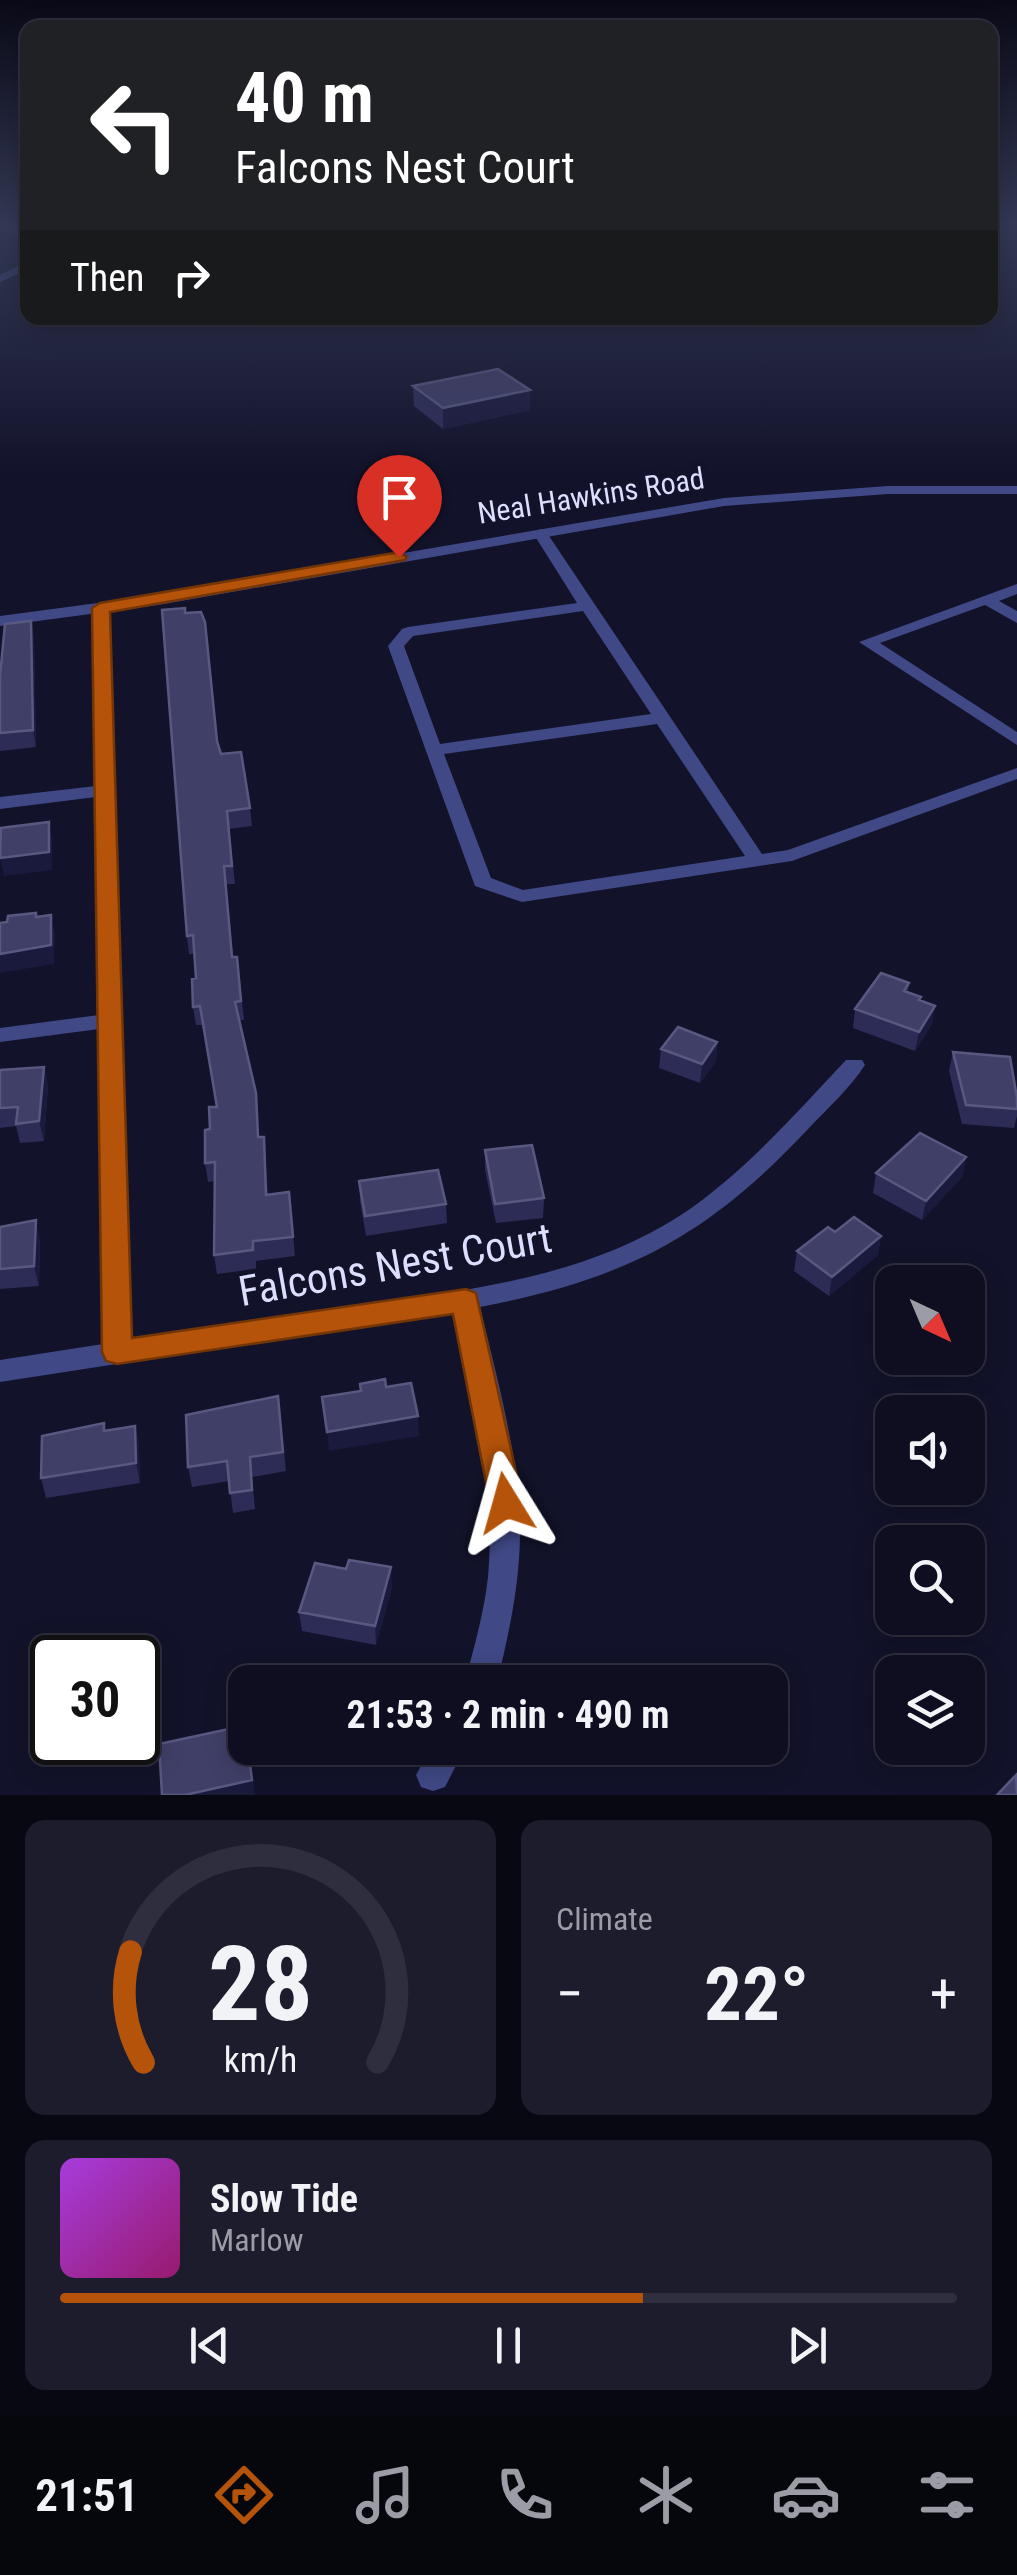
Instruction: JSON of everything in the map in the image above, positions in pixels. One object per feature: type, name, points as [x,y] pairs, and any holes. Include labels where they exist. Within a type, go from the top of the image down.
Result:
[{"type":"street","name":"Neal Hawkins Road","points":[[0,620],[100,608],[713,504],[800,494],[1017,490]]},
{"type":"street","points":[[540,533],[758,860]]},
{"type":"street","points":[[1017,589],[868,642],[1017,740]]},
{"type":"street","points":[[989,601],[1017,618]]},
{"type":"street","points":[[587,606],[408,632],[396,646],[482,882],[522,896],[792,854],[1017,773]]},
{"type":"street","points":[[100,608],[117,1352]]},
{"type":"street","points":[[434,750],[662,718]]},
{"type":"street","points":[[0,803],[103,791]]},
{"type":"street","points":[[0,1035],[109,1020]]},
{"type":"street","name":"Falcons Nest Court","points":[[0,1371],[466,1301],[553,1280],[625,1255],[677,1228],[748,1174],[854,1065]]},
{"type":"street","points":[[466,1301],[506,1503],[504,1592],[485,1665]]},
{"type":"building","points":[[498,369],[530,390],[443,408],[413,386]]},
{"type":"building","points":[[185,608],[185,613],[201,612],[205,622],[221,754],[241,752],[250,808],[227,811],[232,866],[224,866],[232,957],[237,957],[241,1001],[235,1002],[256,1093],[258,1137],[264,1137],[266,1195],[289,1192],[293,1237],[253,1241],[253,1250],[214,1255],[215,1162],[205,1163],[205,1130],[210,1129],[209,1107],[217,1107],[200,1006],[193,1007],[193,935],[187,936],[162,610]]},
{"type":"building","points":[[31,621],[33,730],[0,733],[5,624]]},
{"type":"building","points":[[49,822],[49,852],[0,858],[1,828]]},
{"type":"building","points":[[36,913],[36,917],[51,915],[51,945],[0,954],[0,923],[7,922],[8,916]]},
{"type":"building","points":[[881,973],[909,983],[904,991],[935,1006],[919,1032],[855,1009]]},
{"type":"building","points":[[678,1027],[717,1042],[702,1064],[661,1049]]},
{"type":"building","points":[[953,1052],[1010,1057],[1017,1109],[966,1105]]},
{"type":"building","points":[[44,1067],[39,1121],[16,1124],[18,1107],[0,1108],[0,1070]]},
{"type":"building","points":[[920,1133],[966,1157],[926,1201],[876,1173]]},
{"type":"building","points":[[532,1145],[544,1198],[495,1204],[485,1150]]},
{"type":"building","points":[[438,1170],[446,1204],[365,1216],[359,1181]]},
{"type":"building","points":[[854,1217],[881,1236],[832,1277],[797,1251],[828,1227],[835,1232]]},
{"type":"building","points":[[36,1220],[34,1266],[0,1269],[0,1227]]},
{"type":"building","points":[[385,1379],[386,1387],[411,1383],[418,1416],[327,1432],[322,1397],[361,1391],[360,1384]]},
{"type":"building","points":[[278,1396],[283,1452],[250,1457],[252,1490],[230,1493],[227,1461],[188,1467],[186,1415]]},
{"type":"building","points":[[104,1423],[104,1431],[135,1426],[136,1463],[41,1478],[42,1436]]},
{"type":"building","points":[[349,1560],[391,1567],[375,1626],[299,1612],[315,1563],[346,1569]]},
{"type":"building","points":[[228,1729],[228,1765],[250,1765],[252,1780],[185,1795],[162,1795],[160,1744]]},
{"type":"building","points":[[1016,1775],[1017,1795],[997,1795]]},
{"type":"route","points":[[399,557],[100,608],[117,1352],[466,1301],[502,1464],[506,1503]]}]
